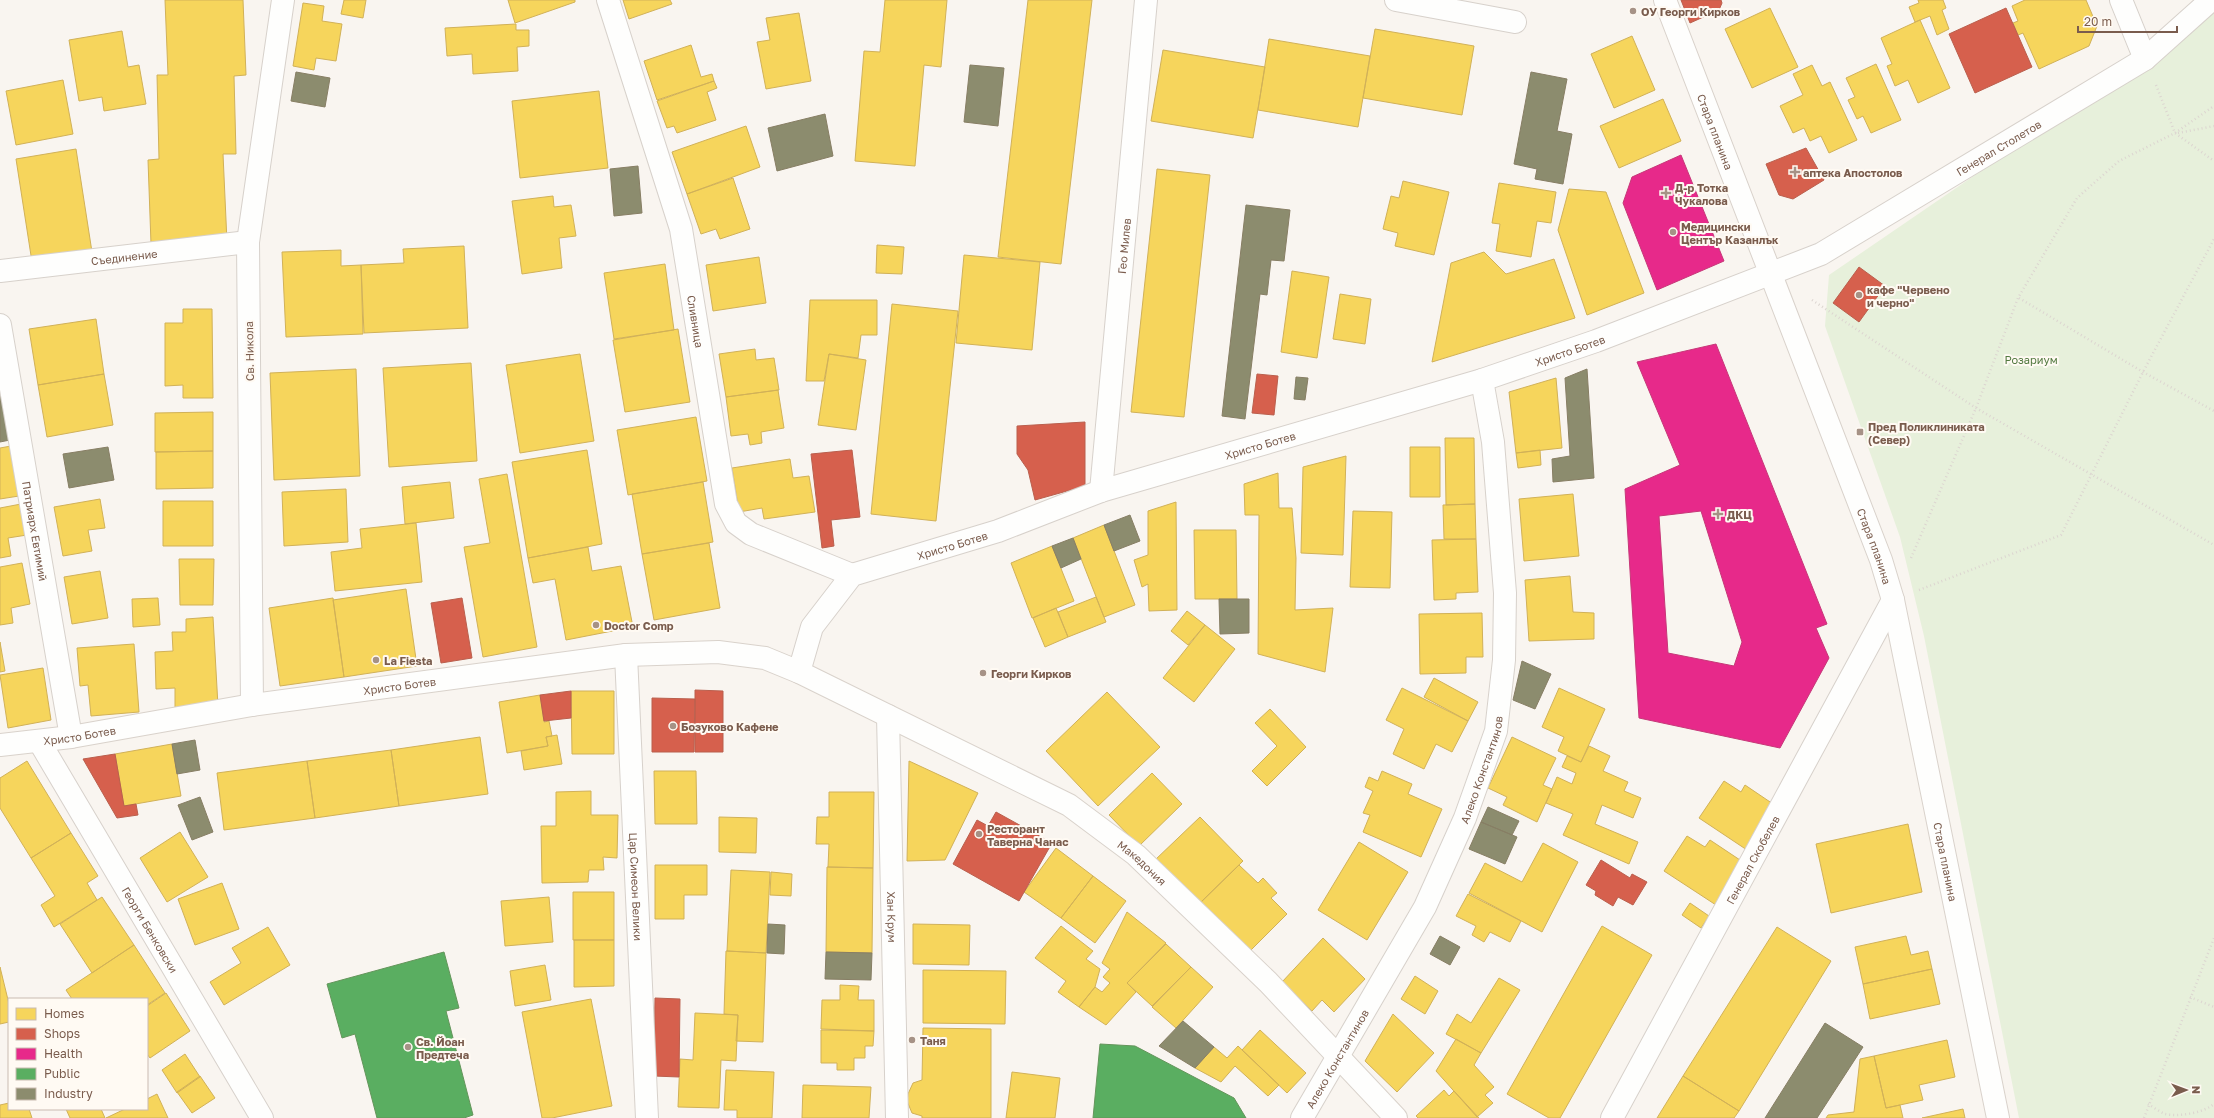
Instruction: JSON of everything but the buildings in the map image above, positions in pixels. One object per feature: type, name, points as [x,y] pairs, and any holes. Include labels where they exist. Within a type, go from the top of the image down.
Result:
[{"type":"street","name":"Св. Никола","points":[[252,705],[248,242],[283,0]]},
{"type":"street","name":"Сливница","points":[[608,0],[681,229],[726,504],[736,523],[751,534],[852,575]]},
{"type":"street","name":"Гео Милев","points":[[1100,491],[1146,0]]},
{"type":"street","points":[[1396,0],[1515,22]]},
{"type":"street","name":"Стара планина","points":[[1665,0],[1772,274],[1880,560],[1893,600],[1998,1118]]},
{"type":"street","points":[[2121,0],[2146,59]]},
{"type":"street","name":"Генерал Столетов","points":[[1772,274],[1821,254],[2146,59],[2212,0]]},
{"type":"street","name":"Съединение","points":[[0,271],[248,242]]},
{"type":"street","name":"Христо Ботев","points":[[852,575],[998,531],[1100,491],[1482,380],[1596,341],[1772,274]]},
{"type":"street","name":"Патриарх Евтимий","points":[[0,325],[71,737]]},
{"type":"street","name":"Алеко Константинов","points":[[1302,1118],[1425,907],[1465,818],[1496,731],[1504,660],[1505,593],[1493,442],[1482,380]]},
{"type":"street","points":[[799,672],[812,627],[852,575]]},
{"type":"street","name":"Генерал Скобелев","points":[[1612,1118],[1893,600]]},
{"type":"street","name":"Христо Ботев","points":[[0,745],[71,737],[252,705],[626,655],[718,652],[765,658],[799,672],[830,688]]},
{"type":"street","name":"Цар Симеон Велики","points":[[626,655],[647,1118]]},
{"type":"street","name":"Македония","points":[[830,688],[1069,805],[1136,855],[1268,982],[1396,1118]]},
{"type":"street","name":"Хан Крум","points":[[888,716],[897,1118]]},
{"type":"street","name":"Георги Бенковски","points":[[39,741],[262,1118]]},
{"type":"path","points":[[2146,59],[2175,133],[2214,161]]},
{"type":"path","points":[[1893,600],[1976,408],[2018,298],[2077,198],[2119,161],[2175,133],[2214,106]]},
{"type":"path","points":[[2175,133],[2214,126]]},
{"type":"path","points":[[1893,600],[2062,535],[2143,372],[2214,239]]},
{"type":"path","points":[[2018,298],[2143,372],[2214,411]]},
{"type":"path","points":[[1811,300],[1976,408],[2214,545]]},
{"type":"path","points":[[2144,1118],[2148,1104],[2214,938]]},
{"type":"path","points":[[2190,997],[2214,1008]]},
{"type":"path","points":[[2148,1104],[2164,1114],[2183,1114],[2210,1108],[2214,1104]]},
{"type":"green space","name":"Розариум","points":[[2214,0],[2214,1118],[2019,1118],[1924,636],[1900,537],[1825,326],[1829,275],[2145,59]]},
{"type":"place","name":"ОУ Георги Кирков","points":[[1633,11]]},
{"type":"place","name":"аптека Апостолов","points":[[1795,172]]},
{"type":"place","name":"Д-р Тотка Чукалова","points":[[1666,193]]},
{"type":"place","name":"Медицински Център Казанлък","points":[[1673,232]]},
{"type":"place","name":"кафе \"Червено и черно\"","points":[[1859,295]]},
{"type":"place","name":"Пред Поликлиниката (Север)","points":[[1860,432]]},
{"type":"place","name":"ДКЦ","points":[[1718,514]]},
{"type":"place","name":"Doctor Comp","points":[[596,625]]},
{"type":"place","name":"La Fiesta","points":[[376,660]]},
{"type":"place","name":"Георги Кирков","points":[[983,673]]},
{"type":"place","name":"Бозуково Кафене","points":[[673,726]]},
{"type":"place","name":"Ресторант Таверна Чанас","points":[[979,834]]},
{"type":"place","name":"Таня","points":[[912,1040]]},
{"type":"place","name":"Св. Йоан Предтеча","points":[[408,1047]]}]
